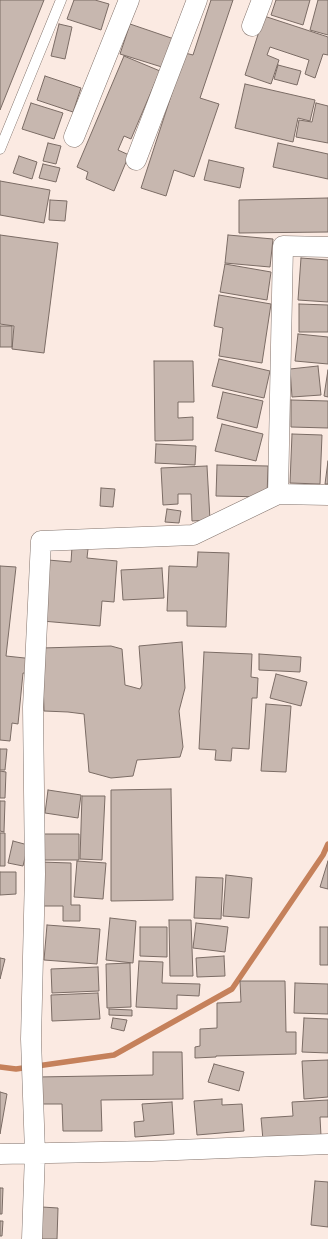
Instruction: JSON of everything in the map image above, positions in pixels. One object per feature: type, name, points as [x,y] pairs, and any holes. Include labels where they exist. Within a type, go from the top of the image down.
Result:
[{"type":"street","points":[[74,136],[129,0]]},
{"type":"street","points":[[136,160],[196,0]]},
{"type":"street","points":[[252,26],[262,0]]},
{"type":"street","points":[[278,494],[283,246],[328,247]]},
{"type":"street","points":[[32,1239],[35,1153],[30,1039],[35,874],[33,708],[41,541],[193,535],[278,494],[328,495]]},
{"type":"street","points":[[0,1154],[152,1151],[328,1144]]},
{"type":"lane","points":[[0,149],[61,0]]},
{"type":"building","points":[[0,0],[44,0],[0,110]]},
{"type":"building","points":[[74,0],[95,0],[109,4],[101,30],[67,19]]},
{"type":"building","points":[[211,0],[233,0],[200,98],[219,104],[194,177],[174,170],[166,196],[141,188],[185,53],[193,55]]},
{"type":"building","points":[[276,0],[310,0],[303,25],[271,15]]},
{"type":"building","points":[[318,0],[328,0],[328,35],[310,30]]},
{"type":"building","points":[[264,16],[328,37],[328,55],[323,54],[315,78],[305,74],[309,60],[270,47],[267,55],[279,60],[271,84],[245,75]]},
{"type":"building","points":[[59,24],[72,27],[65,59],[51,56]]},
{"type":"building","points":[[130,24],[174,39],[165,68],[120,54]]},
{"type":"building","points":[[124,56],[160,71],[131,139],[124,136],[118,150],[129,155],[114,191],[86,179],[88,172],[77,167]]},
{"type":"building","points":[[278,65],[301,71],[297,85],[274,79]]},
{"type":"building","points":[[45,76],[81,88],[73,112],[37,100]]},
{"type":"building","points":[[245,84],[315,100],[310,121],[298,118],[293,142],[235,128]]},
{"type":"building","points":[[31,103],[63,113],[54,139],[22,129]]},
{"type":"building","points":[[316,103],[328,106],[328,143],[296,137],[299,120],[312,122]]},
{"type":"building","points":[[48,143],[61,146],[56,164],[43,161]]},
{"type":"building","points":[[278,143],[328,154],[328,179],[273,167]]},
{"type":"building","points":[[19,156],[37,162],[32,179],[13,173]]},
{"type":"building","points":[[209,160],[244,168],[240,188],[204,180]]},
{"type":"building","points":[[43,164],[60,168],[56,182],[39,178]]},
{"type":"building","points":[[0,181],[50,190],[44,223],[0,215]]},
{"type":"building","points":[[328,198],[328,232],[239,233],[239,200]]},
{"type":"building","points":[[50,200],[67,201],[65,221],[49,220]]},
{"type":"building","points":[[0,235],[58,243],[44,353],[12,349],[14,326],[0,324]]},
{"type":"building","points":[[228,235],[273,239],[270,267],[225,263]]},
{"type":"building","points":[[301,258],[328,260],[328,302],[298,300]]},
{"type":"building","points":[[225,264],[271,272],[267,300],[220,292]]},
{"type":"building","points":[[219,295],[271,304],[262,363],[219,356],[223,328],[214,326]]},
{"type":"building","points":[[299,304],[328,305],[328,332],[299,332]]},
{"type":"building","points":[[0,326],[12,326],[12,347],[0,347]]},
{"type":"building","points":[[298,334],[328,337],[328,364],[295,361]]},
{"type":"building","points":[[219,359],[270,371],[264,398],[212,386]]},
{"type":"building","points":[[154,361],[193,361],[194,402],[178,402],[178,418],[193,417],[193,440],[155,441]]},
{"type":"building","points":[[318,366],[321,395],[292,397],[290,369]]},
{"type":"building","points":[[328,370],[328,397],[324,396]]},
{"type":"building","points":[[223,392],[263,401],[257,428],[217,418]]},
{"type":"building","points":[[291,400],[328,401],[328,428],[291,427]]},
{"type":"building","points":[[222,424],[263,434],[256,461],[215,451]]},
{"type":"building","points":[[292,434],[322,435],[320,484],[290,483]]},
{"type":"building","points":[[156,444],[196,446],[195,465],[155,463]]},
{"type":"building","points":[[328,461],[328,484],[325,484]]},
{"type":"building","points":[[217,465],[268,466],[267,497],[216,496]]},
{"type":"building","points":[[207,466],[210,520],[192,521],[191,494],[178,494],[178,504],[163,505],[161,468]]},
{"type":"building","points":[[101,488],[115,489],[113,507],[100,506]]},
{"type":"building","points":[[167,509],[181,511],[179,523],[165,522]]},
{"type":"building","points":[[72,547],[88,549],[87,558],[117,561],[114,602],[102,601],[100,626],[42,621],[48,560],[71,562]]},
{"type":"building","points":[[198,552],[229,553],[226,627],[187,626],[187,611],[167,611],[169,566],[197,567]]},
{"type":"building","points":[[0,566],[16,567],[6,656],[34,659],[32,674],[23,673],[18,724],[12,723],[10,741],[0,740]]},
{"type":"building","points":[[162,568],[164,598],[123,600],[121,570]]},
{"type":"building","points":[[182,642],[185,688],[179,711],[183,747],[180,757],[137,760],[133,776],[111,778],[89,772],[84,714],[44,711],[42,648],[111,646],[122,649],[125,685],[140,689],[142,685],[139,646]]},
{"type":"building","points":[[204,652],[252,654],[251,677],[258,678],[257,698],[252,698],[249,749],[232,748],[231,761],[215,760],[216,750],[199,749]]},
{"type":"building","points":[[259,654],[301,657],[300,672],[259,670]]},
{"type":"building","points":[[276,674],[307,682],[301,706],[270,698]]},
{"type":"building","points":[[266,704],[291,706],[286,772],[261,771]]},
{"type":"building","points":[[0,749],[7,749],[5,770],[0,770]]},
{"type":"building","points":[[0,771],[6,772],[5,798],[0,798]]},
{"type":"building","points":[[171,789],[173,900],[111,901],[111,790]]},
{"type":"building","points":[[48,790],[81,795],[78,818],[45,813]]},
{"type":"building","points":[[82,796],[105,796],[102,860],[80,859]]},
{"type":"building","points":[[0,801],[5,801],[4,832],[0,831]]},
{"type":"building","points":[[0,833],[5,833],[5,866],[0,866]]},
{"type":"building","points":[[44,834],[79,834],[79,860],[44,860]]},
{"type":"building","points":[[13,841],[28,845],[23,866],[8,863]]},
{"type":"building","points":[[77,861],[106,863],[103,899],[74,897]]},
{"type":"building","points":[[328,861],[328,889],[320,887]]},
{"type":"building","points":[[40,862],[71,863],[71,905],[80,905],[80,921],[63,921],[63,906],[39,906]]},
{"type":"building","points":[[0,872],[16,872],[16,894],[0,895]]},
{"type":"building","points":[[226,875],[252,878],[249,918],[223,916]]},
{"type":"building","points":[[196,877],[223,878],[221,919],[194,918]]},
{"type":"building","points":[[110,918],[136,921],[133,963],[106,960]]},
{"type":"building","points":[[169,920],[191,920],[193,976],[170,976]]},
{"type":"building","points":[[196,923],[228,927],[225,952],[193,948]]},
{"type":"building","points":[[47,925],[100,929],[97,964],[44,960]]},
{"type":"building","points":[[140,927],[167,927],[167,957],[140,956]]},
{"type":"building","points":[[320,927],[328,927],[328,965],[320,965]]},
{"type":"building","points":[[224,956],[225,976],[197,977],[196,958]]},
{"type":"building","points":[[0,958],[5,959],[0,979]]},
{"type":"building","points":[[139,961],[163,962],[162,983],[200,984],[199,996],[177,995],[177,1009],[136,1007]]},
{"type":"building","points":[[130,963],[131,1007],[107,1008],[106,964]]},
{"type":"building","points":[[98,967],[99,991],[52,993],[51,969]]},
{"type":"building","points":[[240,981],[285,981],[286,1032],[296,1032],[296,1054],[195,1058],[195,1047],[200,1046],[200,1029],[217,1028],[217,1003],[241,1002]]},
{"type":"building","points":[[295,983],[328,984],[328,1014],[294,1013]]},
{"type":"building","points":[[98,993],[100,1019],[52,1021],[51,995]]},
{"type":"building","points":[[109,1009],[132,1010],[132,1016],[109,1015]]},
{"type":"building","points":[[113,1018],[127,1020],[124,1031],[111,1028]]},
{"type":"building","points":[[304,1018],[328,1019],[328,1053],[302,1052]]},
{"type":"building","points":[[153,1052],[182,1052],[183,1099],[101,1100],[102,1131],[63,1131],[62,1104],[38,1104],[37,1077],[153,1075]]},
{"type":"building","points":[[328,1060],[328,1097],[304,1099],[302,1061]]},
{"type":"building","points":[[214,1064],[244,1072],[239,1091],[208,1082]]},
{"type":"building","points":[[0,1092],[7,1094],[0,1134]]},
{"type":"building","points":[[222,1099],[222,1105],[242,1104],[244,1131],[197,1135],[194,1101]]},
{"type":"building","points":[[328,1100],[328,1117],[320,1117],[321,1136],[263,1140],[261,1118],[293,1116],[292,1102]]},
{"type":"building","points":[[172,1102],[174,1134],[135,1137],[134,1122],[144,1121],[142,1104]]},
{"type":"building","points":[[315,1181],[328,1182],[328,1227],[311,1225]]},
{"type":"building","points":[[0,1188],[3,1188],[2,1214],[0,1214]]},
{"type":"building","points":[[42,1207],[58,1208],[57,1239],[41,1239]]},
{"type":"building","points":[[0,1221],[3,1221],[2,1236],[0,1236]]},
{"type":"waterway","points":[[0,1067],[16,1069],[114,1055],[232,989],[323,855],[328,844]]}]
